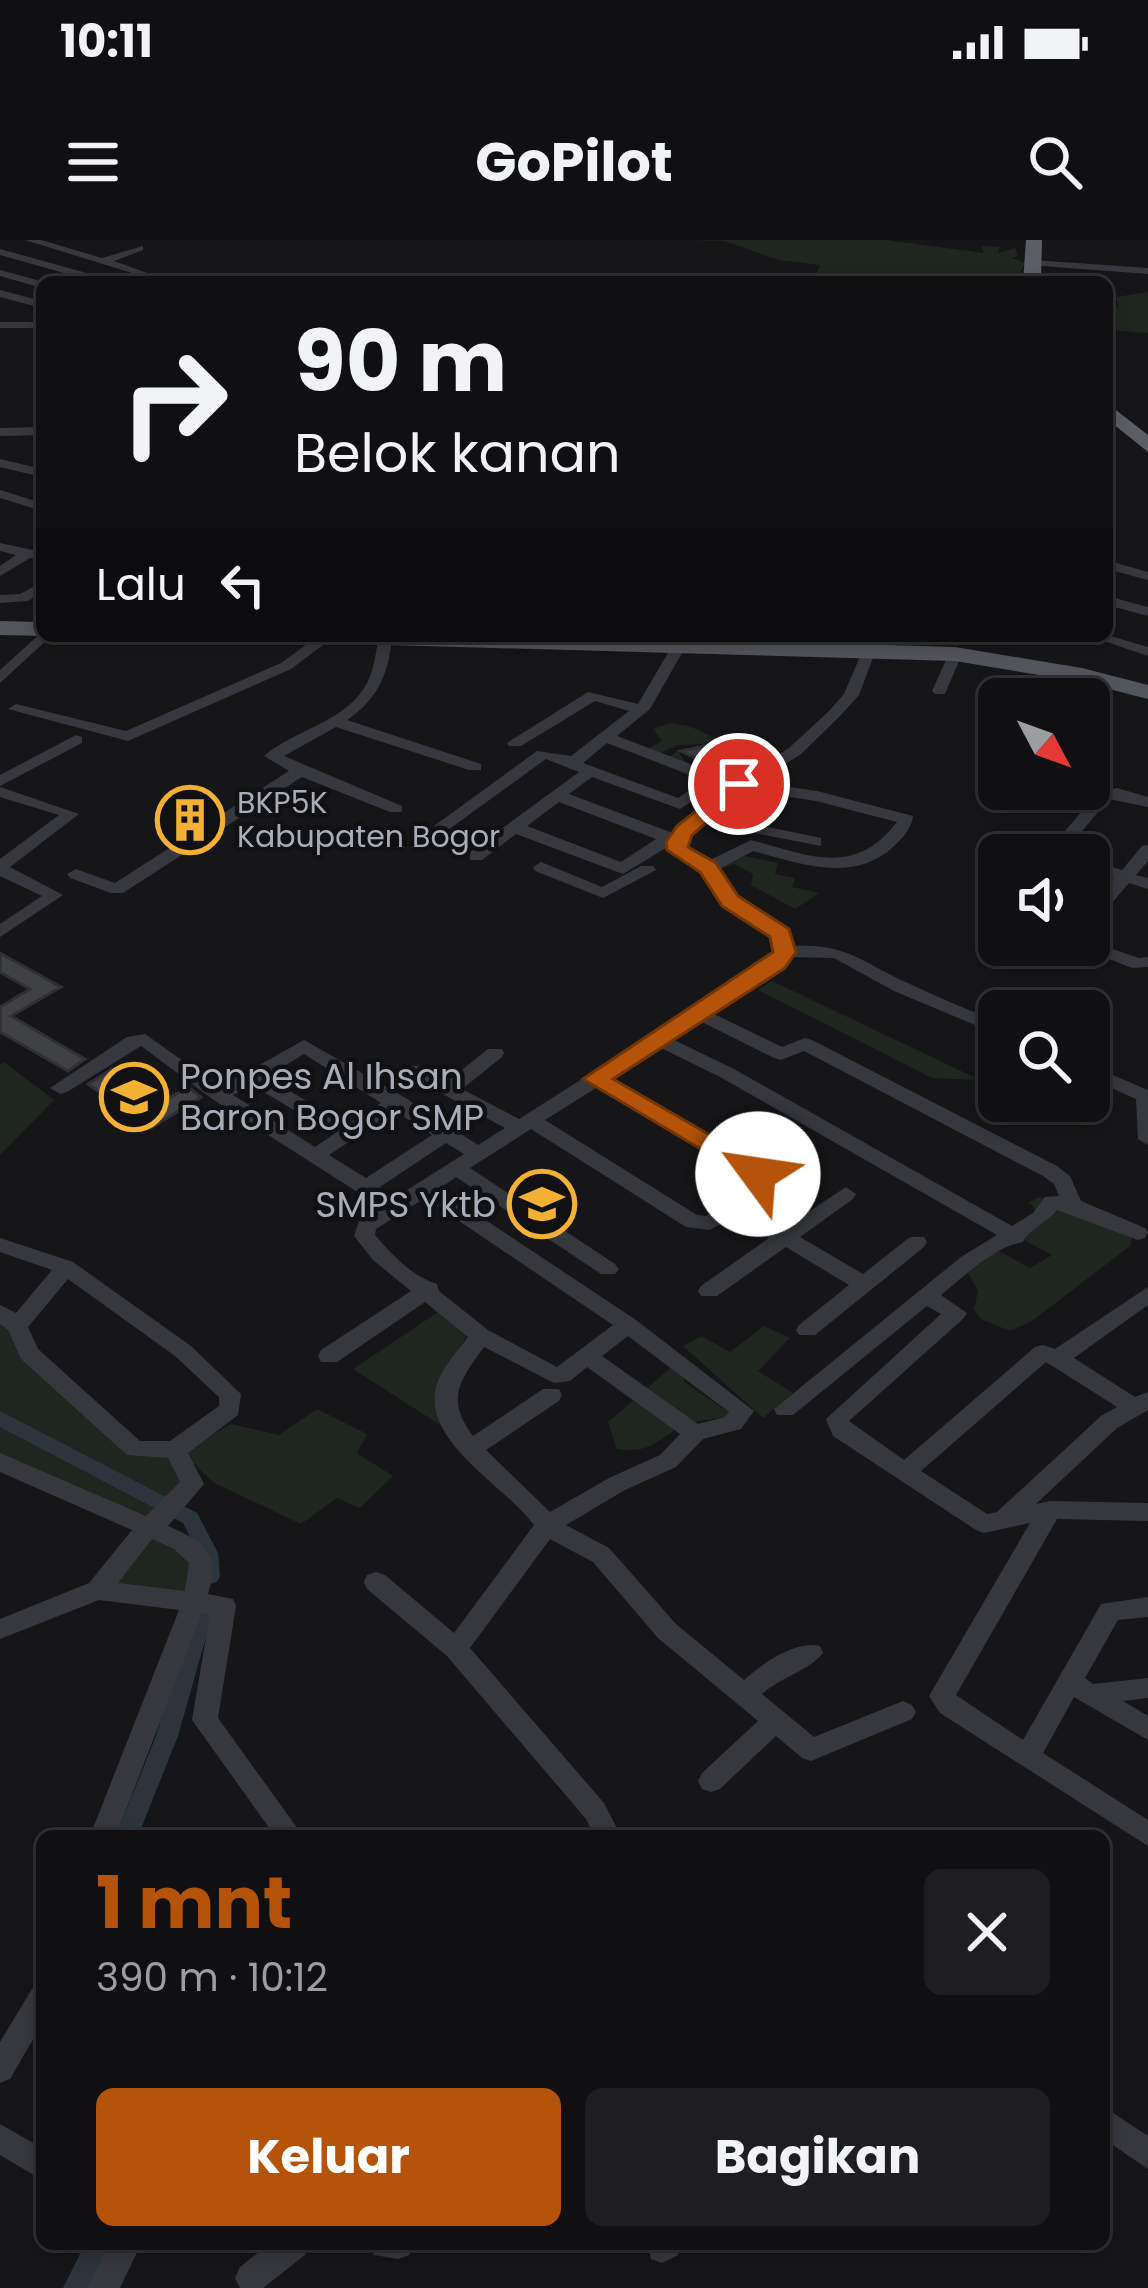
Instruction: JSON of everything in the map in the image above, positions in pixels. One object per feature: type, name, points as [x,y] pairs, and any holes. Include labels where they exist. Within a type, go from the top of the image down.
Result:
[{"type":"highway","points":[[1017,276],[1019,240]]},
{"type":"highway","points":[[1032,272],[1034,240]]},
{"type":"highway","points":[[1113,401],[1148,433]]},
{"type":"highway","points":[[1113,414],[1148,446]]},
{"type":"main road","points":[[652,642],[874,646],[955,654],[1036,666],[1148,692]]},
{"type":"street","points":[[30,240],[142,273],[135,276]]},
{"type":"street","points":[[75,252],[98,244]]},
{"type":"street","points":[[104,261],[139,248]]},
{"type":"street","points":[[0,252],[86,276]]},
{"type":"street","points":[[1032,272],[1148,271]]},
{"type":"street","points":[[0,273],[36,283]]},
{"type":"street","points":[[0,293],[36,303]]},
{"type":"street","points":[[0,325],[36,325]]},
{"type":"street","points":[[0,432],[36,431]]},
{"type":"street","points":[[0,463],[36,472]]},
{"type":"street","points":[[21,498],[36,489]]},
{"type":"street","points":[[0,494],[36,504]]},
{"type":"street","points":[[0,547],[35,555]]},
{"type":"street","points":[[0,572],[35,555]]},
{"type":"street","points":[[1116,567],[1148,576]]},
{"type":"street","points":[[0,599],[23,598],[36,590]]},
{"type":"street","points":[[1113,602],[1148,612]]},
{"type":"street","points":[[4,684],[30,628]]},
{"type":"street","points":[[1113,641],[1148,652]]},
{"type":"street","points":[[16,709],[128,736],[286,666],[320,642]]},
{"type":"street","points":[[385,642],[382,670],[370,699],[272,756],[396,809]]},
{"type":"street","points":[[572,764],[640,710],[680,646]]},
{"type":"street","points":[[678,850],[677,842],[698,817],[739,784],[795,751],[835,714],[851,695],[874,646]]},
{"type":"street","points":[[940,691],[955,654]]},
{"type":"street","points":[[604,737],[716,779],[680,804],[515,741],[593,695],[640,710]]},
{"type":"street","points":[[332,721],[475,767]]},
{"type":"street","points":[[0,781],[76,740]]},
{"type":"street","points":[[442,826],[543,754]]},
{"type":"street","points":[[76,874],[117,889],[301,771]]},
{"type":"street","points":[[476,856],[590,771]]},
{"type":"street","points":[[708,868],[752,845],[812,862],[848,864],[885,850],[908,820],[818,796],[739,784]]},
{"type":"street","points":[[514,827],[622,869],[665,841],[664,836],[556,795]]},
{"type":"street","points":[[1072,834],[1104,795],[1148,802]]},
{"type":"street","points":[[0,932],[54,895],[0,868],[71,814],[4,798]]},
{"type":"street","points":[[698,817],[815,842]]},
{"type":"street","points":[[628,1324],[562,1375],[554,1375],[480,1335],[429,1289],[380,1255],[364,1236],[366,1226],[395,1206],[777,963],[785,952],[781,934],[730,901],[708,868],[678,850]]},
{"type":"street","points":[[541,867],[603,893],[678,850]]},
{"type":"street","points":[[1110,895],[1148,850]]},
{"type":"street","points":[[1110,871],[1148,884]]},
{"type":"street","points":[[785,952],[840,954],[900,987],[978,1020]]},
{"type":"street","points":[[1110,954],[1138,964],[1148,962]]},
{"type":"street","points":[[701,1014],[782,1054],[806,1044],[887,1084],[1050,1171],[1063,1181],[1072,1205]]},
{"type":"street","points":[[60,1088],[134,1041],[145,1040],[222,1097],[395,1206]]},
{"type":"street","points":[[658,1040],[727,1072],[1016,1237]]},
{"type":"street","points":[[226,1091],[304,1046],[477,1154]]},
{"type":"street","points":[[450,1089],[495,1053]]},
{"type":"street","points":[[413,1070],[525,1123],[693,1222],[710,1223],[761,1184],[760,1176],[596,1079]]},
{"type":"street","points":[[251,1076],[348,1134]]},
{"type":"street","points":[[1110,1080],[1146,1096],[1148,1138]]},
{"type":"street","points":[[322,1151],[397,1101]]},
{"type":"street","points":[[370,1184],[448,1133]]},
{"type":"street","points":[[456,1168],[608,1269]]},
{"type":"street","points":[[424,1188],[628,1324],[743,1411],[733,1423],[695,1433],[668,1461],[616,1484],[547,1526],[456,1649]]},
{"type":"street","points":[[709,1291],[846,1194]]},
{"type":"street","points":[[785,1409],[968,1262],[1016,1237],[1052,1202],[1072,1205],[1138,1233]]},
{"type":"street","points":[[728,1210],[787,1238],[864,1284]]},
{"type":"street","points":[[807,1330],[917,1242]]},
{"type":"street","points":[[0,1245],[66,1267],[183,1351],[230,1394],[230,1409],[175,1450],[136,1449],[29,1353],[9,1319],[66,1267]]},
{"type":"street","points":[[329,1356],[429,1289]]},
{"type":"street","points":[[1058,1358],[1148,1294]]},
{"type":"street","points":[[926,1296],[956,1313],[837,1419],[841,1430],[984,1524],[1050,1510],[1148,1512]]},
{"type":"street","points":[[480,1335],[446,1390],[452,1420],[472,1448],[547,1526],[601,1555],[667,1631],[811,1750],[903,1712]]},
{"type":"street","points":[[905,1472],[1043,1353],[1058,1358],[1137,1411],[1003,1522]]},
{"type":"street","points":[[587,1355],[695,1433]]},
{"type":"street","points":[[472,1448],[551,1395]]},
{"type":"street","points":[[1,1631],[98,1590],[192,1484],[175,1450]]},
{"type":"street","points":[[0,1462],[157,1521],[201,1559],[206,1605],[107,1830]]},
{"type":"street","points":[[1050,1510],[942,1696],[949,1706],[1148,1834]]},
{"type":"street","points":[[376,1582],[456,1649],[595,1811],[605,1830]]},
{"type":"street","points":[[98,1590],[224,1611],[205,1720],[286,1830]]},
{"type":"street","points":[[1027,1757],[1082,1688],[1110,1611],[1148,1607]]},
{"type":"street","points":[[744,1695],[770,1672],[811,1653]]},
{"type":"street","points":[[1082,1688],[1148,1688]]},
{"type":"street","points":[[1082,1688],[1148,1729]]},
{"type":"street","points":[[711,1781],[773,1723]]},
{"type":"street","points":[[0,2069],[36,2008]]},
{"type":"street","points":[[1110,2126],[1148,2154]]},
{"type":"street","points":[[0,2138],[36,2160]]},
{"type":"street","points":[[103,2288],[124,2250]]},
{"type":"street","points":[[248,2283],[263,2250]]},
{"type":"street","points":[[248,2283],[287,2250]]},
{"type":"shaded area","points":[[687,240],[886,240],[984,253],[981,246],[1000,247],[998,253],[1015,248],[1018,256],[1012,258],[1025,263],[1022,276],[821,276],[820,265],[779,260],[724,241]]},
{"type":"shaded area","points":[[1148,292],[1148,333],[1113,330],[1113,308],[1119,307],[1116,297]]},
{"type":"shaded area","points":[[669,723],[689,726],[763,759],[740,772],[709,744],[678,745],[661,753],[668,758],[678,751],[690,769],[713,771],[713,777],[703,781],[638,755],[662,741],[653,729]]},
{"type":"shaded area","points":[[744,856],[778,863],[775,874],[795,878],[792,887],[819,893],[795,909],[751,885],[753,874],[734,864],[720,869]]},
{"type":"shaded area","points":[[772,981],[978,1080],[932,1078],[758,990]]},
{"type":"shaded area","points":[[4,1062],[54,1100],[0,1155],[0,1064]]},
{"type":"shaded area","points":[[1039,1197],[1063,1199],[1134,1230],[1130,1246],[1032,1321],[1010,1331],[981,1319],[974,1309],[978,1291],[964,1266],[999,1251],[1030,1268],[1052,1255],[1020,1238],[1043,1219],[1029,1202]]},
{"type":"shaded area","points":[[0,1312],[29,1353],[135,1449],[175,1450],[191,1477],[149,1527],[194,1551],[193,1605],[98,1590],[147,1528],[0,1462]]},
{"type":"shaded area","points":[[438,1312],[468,1332],[437,1398],[448,1430],[353,1369]]},
{"type":"shaded area","points":[[764,1326],[790,1338],[758,1371],[793,1393],[763,1418],[683,1346],[702,1336],[730,1352]]},
{"type":"shaded area","points":[[675,1364],[683,1370],[684,1382],[734,1416],[690,1423],[643,1448],[617,1449],[608,1422]]},
{"type":"shaded area","points":[[317,1409],[367,1434],[357,1453],[393,1476],[360,1508],[337,1498],[301,1524],[214,1483],[181,1452],[231,1424],[279,1435]]},
{"type":"building","points":[[713,744],[733,764],[715,768],[681,751]]},
{"type":"building","name":"BKP5K Kabupaten Bogor","points":[[190,803],[213,814],[179,836],[158,825]]},
{"type":"building","points":[[0,953],[61,987],[11,1016],[85,1059],[68,1071],[0,1032],[0,1007],[30,989],[0,972]]},
{"type":"building","name":"Ponpes Al Ihsan Baron Bogor SMP","points":[[112,1069],[164,1101],[188,1087],[201,1097],[151,1128],[88,1084]]},
{"type":"waterway","points":[[0,1418],[190,1518],[208,1553],[210,1576]]},
{"type":"waterway","points":[[129,1830],[167,1736],[206,1602]]},
{"type":"waterway","points":[[76,2288],[97,2250]]},
{"type":"place","name":"BKP5K Kabupaten Bogor","points":[[190,820]]},
{"type":"place","name":"Ponpes Al Ihsan Baron Bogor SMP","points":[[134,1097]]},
{"type":"place","name":"SMPS Yktb","points":[[542,1204]]},
{"type":"route","points":[[739,784],[684,831],[678,850],[708,868],[730,901],[781,934],[785,952],[777,963],[596,1079],[758,1174]]}]
